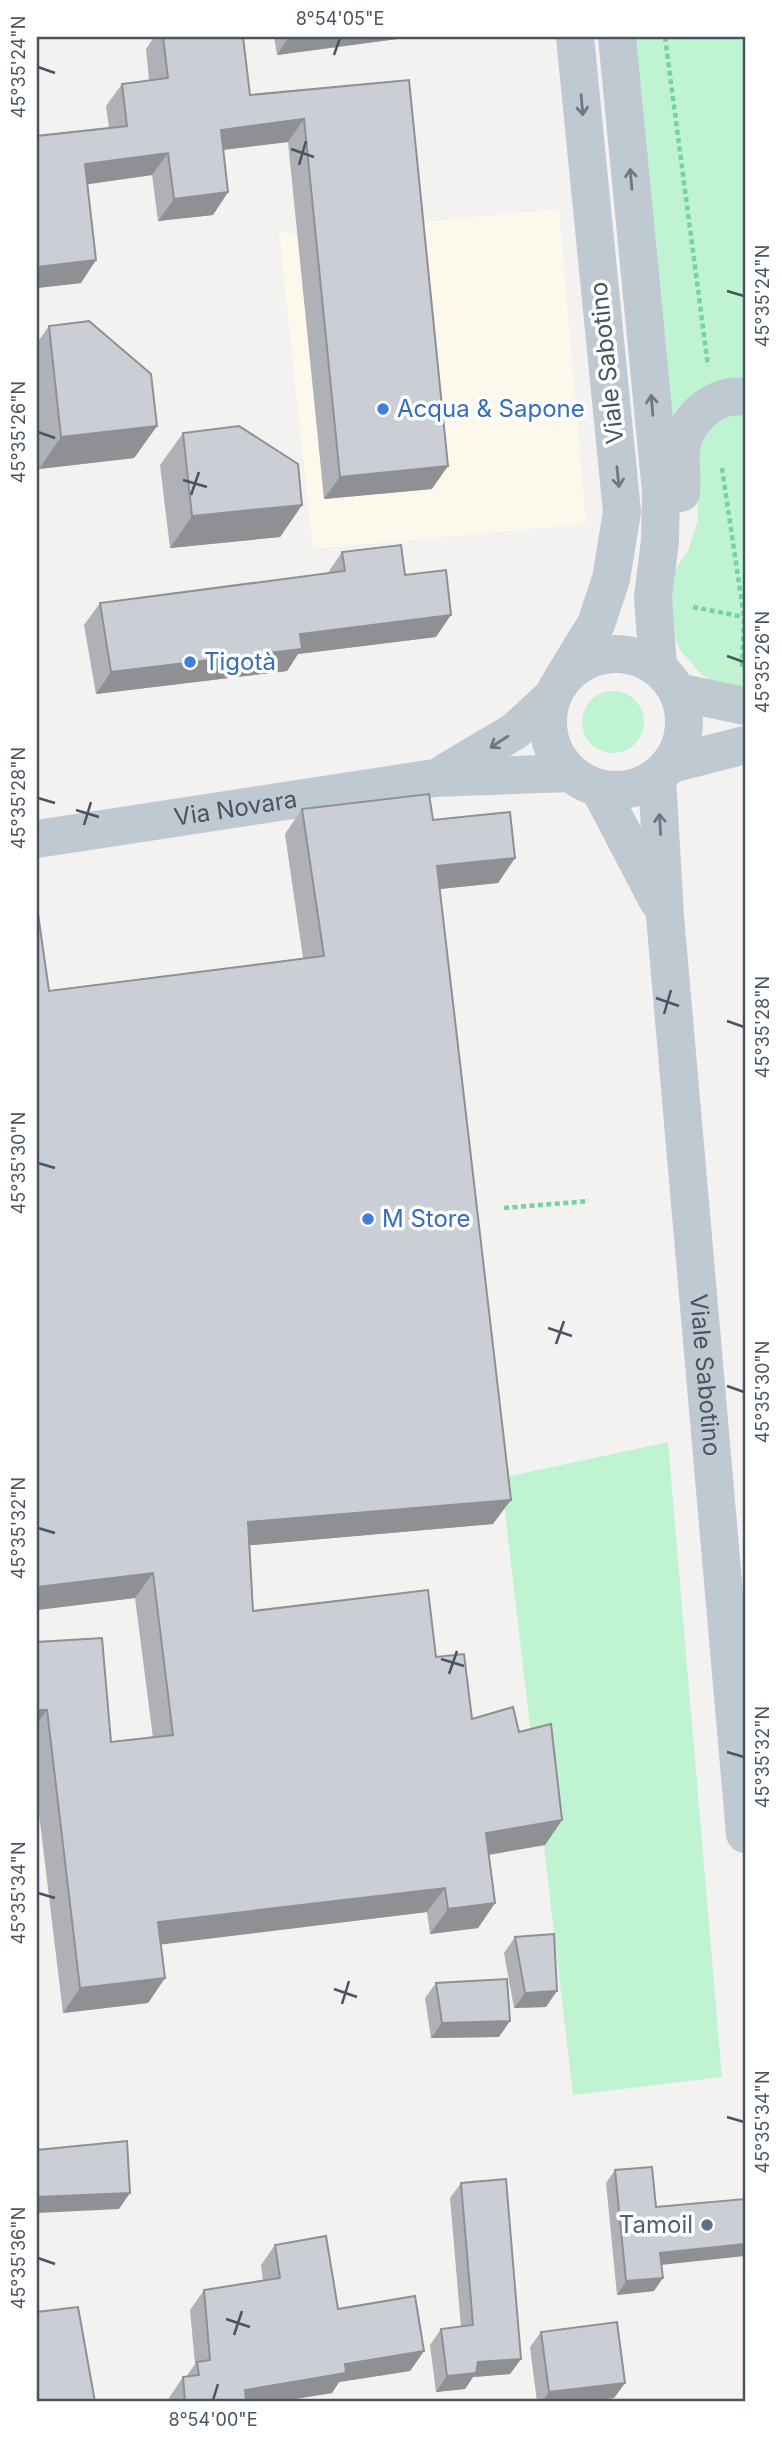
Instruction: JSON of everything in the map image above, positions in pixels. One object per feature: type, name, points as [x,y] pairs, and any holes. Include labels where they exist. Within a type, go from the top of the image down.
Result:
[{"type":"street","name":"Viale Sabotino","points":[[557,688],[596,624],[611,579],[622,512],[575,37]]},
{"type":"street","name":"Viale Sabotino","points":[[617,37],[661,492],[660,541],[653,597],[668,680]]},
{"type":"street","points":[[655,575],[679,512],[681,448],[688,426],[713,403],[735,395],[745,397]]},
{"type":"street","points":[[745,706],[668,680],[640,658],[620,654],[598,656],[579,664],[557,688],[547,718],[549,739],[557,758],[584,781],[619,791],[639,787],[664,771],[745,745]]},
{"type":"street","points":[[664,771],[680,747],[684,729],[668,680]]},
{"type":"street","name":"Via Novara","points":[[435,778],[515,732],[557,688]]},
{"type":"street","name":"Viale Sabotino","points":[[664,771],[665,916],[745,1834]]},
{"type":"street","name":"Via Novara","points":[[37,839],[435,778],[584,781]]},
{"type":"street","name":"Viale Sabotino","points":[[584,781],[665,916]]},
{"type":"path","points":[[504,1208],[589,1200]]},
{"type":"shaded area","points":[[559,209],[586,524],[313,549],[279,232],[298,234]]},
{"type":"green space","points":[[629,37],[745,37],[745,380],[669,432]]},
{"type":"green space","points":[[745,409],[745,686],[731,691],[702,675],[680,650],[665,614],[672,574],[688,551],[698,520],[695,451],[705,428]]},
{"type":"green space","points":[[607,691],[619,691],[635,700],[642,710],[642,734],[635,744],[619,753],[607,753],[596,748],[587,739],[582,728],[582,716],[587,705],[596,696]]},
{"type":"green space","points":[[668,1442],[722,2077],[573,2095],[501,1478]]},
{"type":"building","points":[[163,37],[243,37],[250,95],[409,80],[448,466],[340,477],[304,119],[221,130],[228,192],[174,199],[168,153],[85,164],[96,260],[37,267],[37,136],[127,126],[122,84],[168,78]]},
{"type":"building","points":[[89,321],[151,374],[157,426],[61,437],[49,326]]},
{"type":"building","points":[[239,426],[298,464],[302,505],[192,516],[183,433]]},
{"type":"building","points":[[401,545],[405,575],[446,570],[451,615],[300,634],[302,649],[111,672],[100,603],[345,571],[342,552]]},
{"type":"building","points":[[429,794],[433,820],[510,812],[515,858],[437,866],[511,1500],[248,1522],[253,1611],[428,1590],[436,1657],[464,1654],[472,1719],[513,1707],[519,1732],[551,1724],[562,1820],[486,1833],[495,1903],[448,1909],[445,1888],[158,1922],[165,1978],[80,1988],[47,1710],[37,1710],[37,1642],[102,1638],[111,1742],[173,1735],[153,1573],[37,1587],[37,907],[49,991],[324,956],[302,809]]},
{"type":"building","points":[[554,1934],[557,1991],[525,1993],[515,1937]]},
{"type":"building","points":[[507,1979],[510,2021],[442,2023],[436,1983]]},
{"type":"building","points":[[127,2141],[130,2193],[37,2197],[37,2150]]},
{"type":"building","points":[[652,2167],[656,2207],[745,2199],[745,2244],[660,2253],[663,2278],[626,2281],[615,2170]]},
{"type":"building","points":[[506,2179],[521,2359],[478,2362],[476,2373],[447,2376],[441,2329],[473,2325],[461,2183]]},
{"type":"building","points":[[326,2236],[338,2309],[415,2296],[424,2351],[345,2364],[346,2373],[245,2390],[246,2402],[185,2402],[183,2377],[199,2375],[197,2362],[210,2360],[204,2290],[280,2278],[275,2245]]},
{"type":"building","points":[[78,2307],[95,2402],[37,2402],[37,2312]]},
{"type":"building","points":[[617,2322],[625,2383],[549,2392],[541,2332]]},
{"type":"place","name":"Acqua & Sapone","points":[[383,409]]},
{"type":"place","name":"Tigotà","points":[[190,662]]},
{"type":"place","name":"M Store","points":[[368,1219]]},
{"type":"place","name":"Tamoil","points":[[707,2225]]}]
